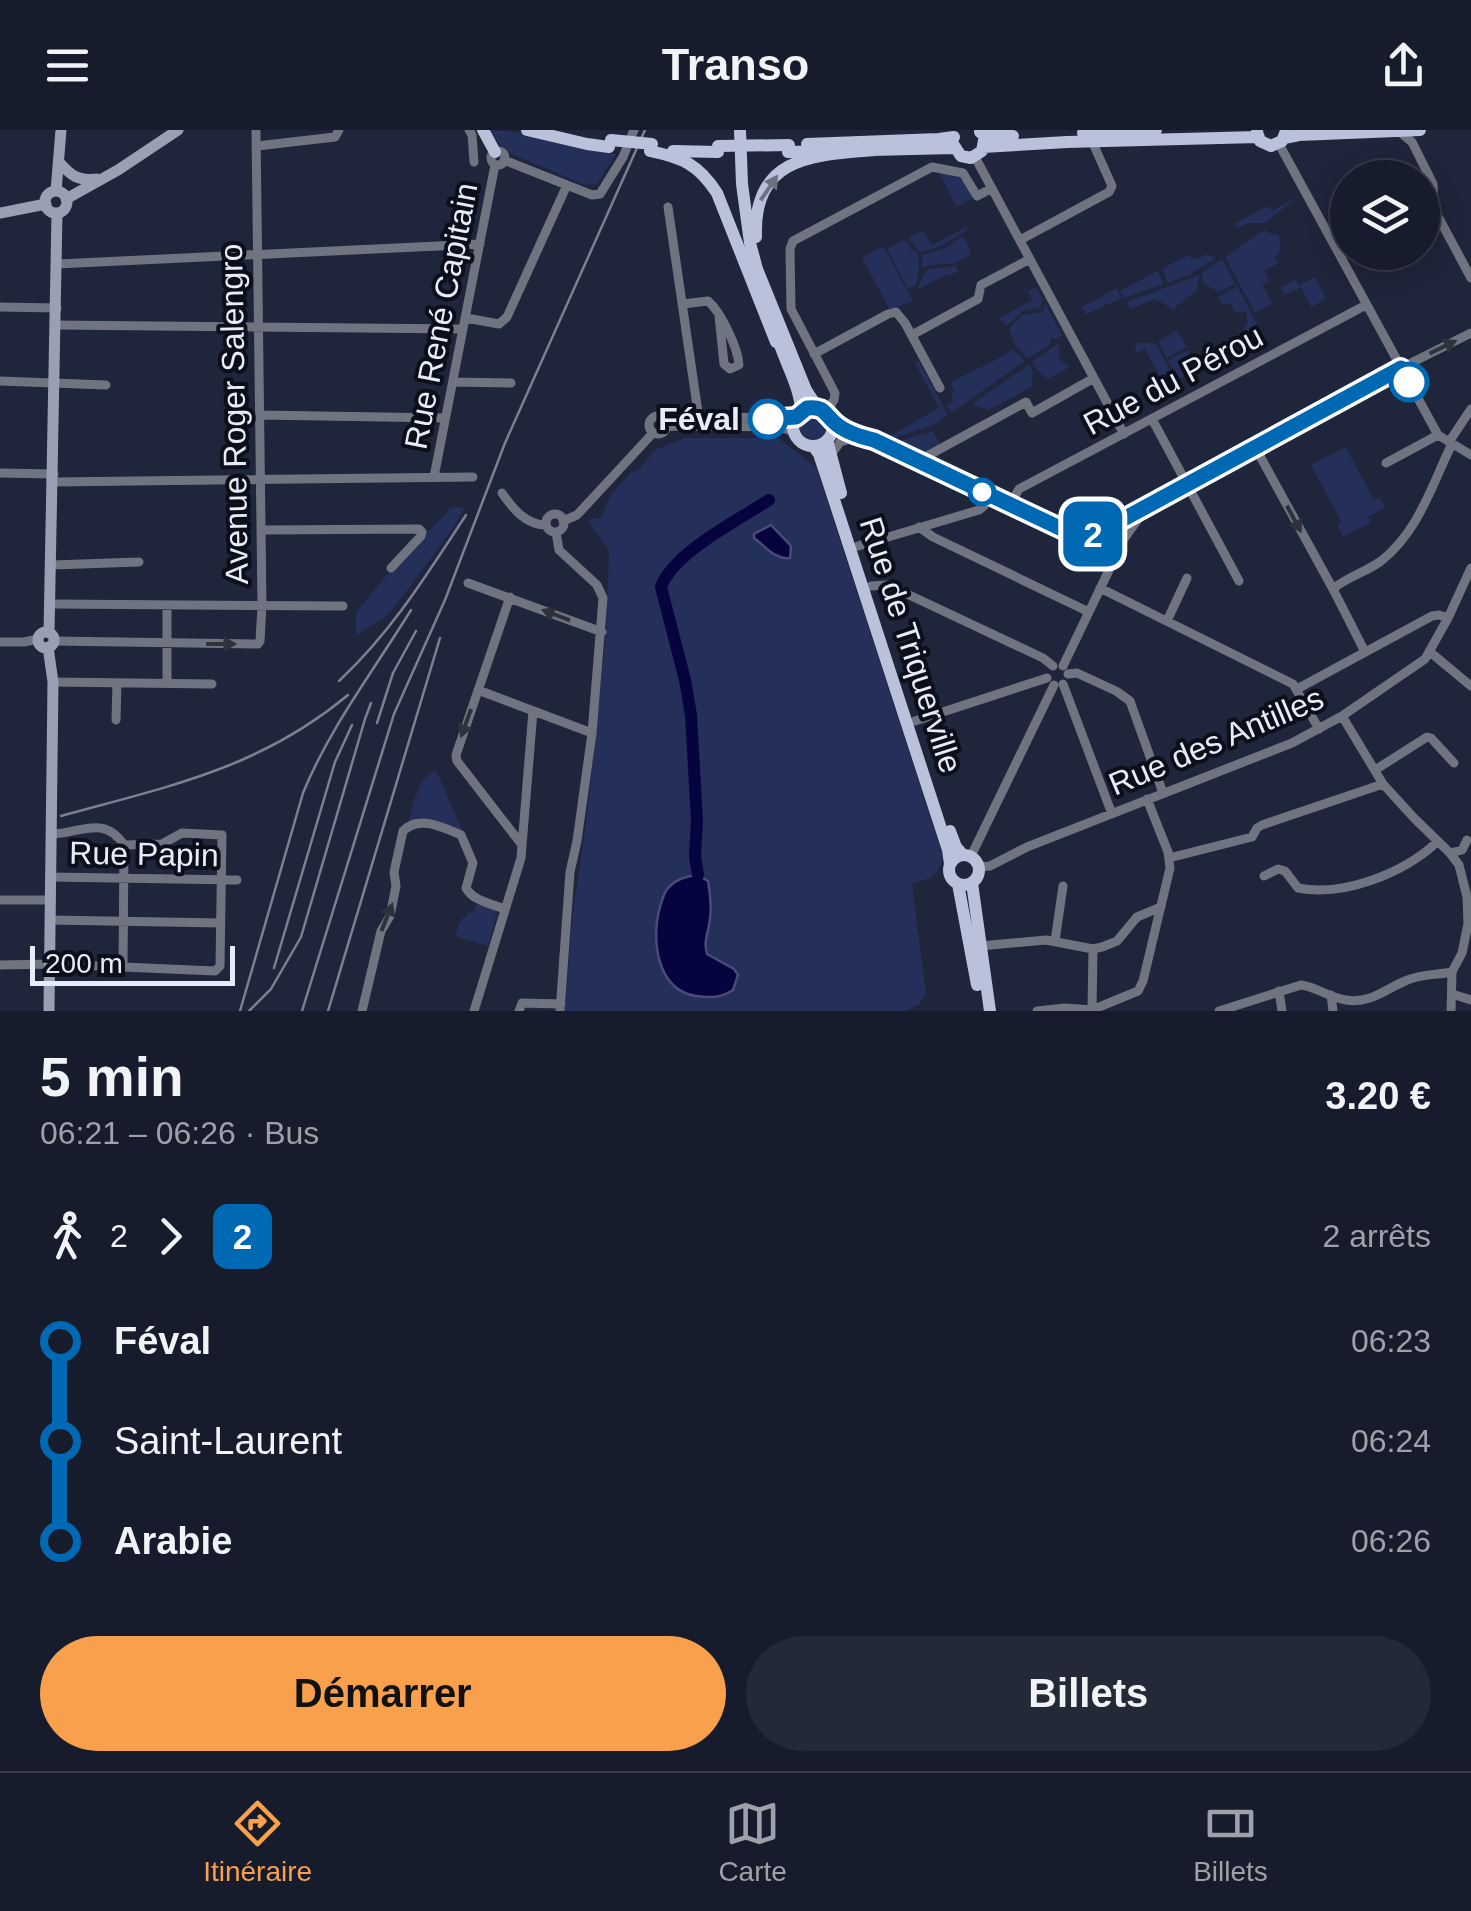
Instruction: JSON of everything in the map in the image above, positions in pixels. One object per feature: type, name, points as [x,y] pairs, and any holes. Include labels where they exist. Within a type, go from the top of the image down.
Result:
[{"type":"main road","points":[[46,204],[51,211],[65,208],[58,162],[62,130]]},
{"type":"main road","points":[[46,204],[49,194],[61,195],[103,179],[178,130]]},
{"type":"main road","points":[[483,130],[498,159]]},
{"type":"main road","points":[[527,130],[587,144],[651,148],[881,146]]},
{"type":"main road","points":[[555,130],[610,144]]},
{"type":"main road","points":[[738,130],[750,243],[757,268],[806,390],[825,413],[828,439],[813,446],[802,442],[794,432],[797,391],[747,243],[740,205],[738,130]]},
{"type":"main road","points":[[811,144],[830,130]]},
{"type":"main road","points":[[854,130],[881,146]]},
{"type":"main road","points":[[979,131],[997,137],[1014,133],[1156,130]]},
{"type":"main road","points":[[979,131],[984,138],[979,152]]},
{"type":"main road","points":[[776,314],[756,234],[760,203],[784,169],[817,155],[956,138],[956,153],[966,158],[979,152],[1092,141],[1258,134],[1267,145],[1299,134],[1417,133]]},
{"type":"main road","points":[[789,148],[811,144],[881,146]]},
{"type":"main road","points":[[651,148],[683,160],[708,179],[780,349]]},
{"type":"main road","points":[[58,162],[74,177],[103,179]]},
{"type":"main road","points":[[0,213],[46,204]]},
{"type":"main road","points":[[49,1011],[53,682],[47,640],[52,604],[57,212]]},
{"type":"main road","points":[[798,414],[810,407],[825,413]]},
{"type":"main road","name":"Rue de Triquerville","points":[[828,439],[830,457],[953,840],[971,859]]},
{"type":"main road","name":"Rue de Triquerville","points":[[813,446],[820,454],[950,864]]},
{"type":"main road","points":[[955,858],[971,859],[978,876],[965,884],[951,878],[950,864],[955,858]]},
{"type":"main road","points":[[965,884],[990,1011]]},
{"type":"main road","points":[[965,884],[981,1011]]},
{"type":"street","name":"Avenue Roger Salengro","points":[[167,644],[258,644],[262,635],[256,130]]},
{"type":"street","points":[[257,146],[335,137],[339,130]]},
{"type":"street","points":[[469,130],[474,162]]},
{"type":"street","points":[[498,159],[592,195],[600,194],[634,130]]},
{"type":"street","points":[[1417,133],[1432,184],[1434,210],[1471,278]]},
{"type":"street","points":[[1283,137],[1366,306],[1438,435],[1471,455]]},
{"type":"street","points":[[1020,240],[1109,192],[1112,186],[1092,141]]},
{"type":"street","points":[[979,152],[992,188],[1124,434]]},
{"type":"street","name":"Rue René Capitain","points":[[434,477],[498,159]]},
{"type":"street","points":[[992,188],[976,196],[963,173],[932,166],[793,241],[792,309],[835,393],[825,413],[858,436],[1116,555]]},
{"type":"street","points":[[56,324],[499,324],[507,317],[566,185]]},
{"type":"street","points":[[668,207],[699,422]]},
{"type":"street","points":[[58,264],[480,244]]},
{"type":"street","points":[[912,335],[978,299],[981,286],[1030,259]]},
{"type":"street","points":[[683,304],[713,304],[719,316],[739,356],[740,365],[736,368],[726,368],[724,364],[719,316]]},
{"type":"street","name":"Rue du Pérou","points":[[1010,505],[1019,489],[1366,306]]},
{"type":"street","points":[[0,307],[57,308]]},
{"type":"street","points":[[814,354],[896,312],[940,388]]},
{"type":"street","points":[[1085,540],[1471,333]]},
{"type":"street","points":[[918,462],[1026,402],[1032,412],[1094,378]]},
{"type":"street","points":[[0,381],[106,385]]},
{"type":"street","points":[[453,382],[511,383]]},
{"type":"street","points":[[1333,589],[1383,559],[1406,536],[1451,440],[1471,410]]},
{"type":"street","points":[[699,422],[798,414]]},
{"type":"street","points":[[259,416],[446,418]]},
{"type":"street","points":[[666,422],[662,434],[653,433],[648,427],[651,419],[658,416],[666,422],[781,427],[794,432]]},
{"type":"street","points":[[1152,419],[1239,581]]},
{"type":"street","points":[[564,521],[554,514],[547,518],[546,525],[550,531],[562,529],[564,521],[577,514],[653,433]]},
{"type":"street","points":[[1386,463],[1438,435]]},
{"type":"street","points":[[828,439],[858,436]]},
{"type":"street","points":[[830,457],[840,442],[858,436]]},
{"type":"street","points":[[1255,448],[1365,652]]},
{"type":"street","points":[[0,473],[54,478],[473,477]]},
{"type":"street","points":[[502,494],[526,520],[546,525]]},
{"type":"street","points":[[858,546],[979,510],[989,495]]},
{"type":"street","points":[[971,859],[1124,539],[1146,509]]},
{"type":"street","points":[[920,527],[932,537],[1089,612]]},
{"type":"street","points":[[261,530],[419,529],[421,536],[390,568]]},
{"type":"street","points":[[520,1011],[522,1003],[560,1008],[602,632],[600,589],[559,550],[556,532]]},
{"type":"street","points":[[52,564],[138,562]]},
{"type":"street","name":"Rue des Antilles","points":[[971,859],[990,866],[1027,847],[1319,730],[1410,670],[1430,652],[1471,568]]},
{"type":"street","points":[[1166,621],[1188,578]]},
{"type":"street","points":[[468,583],[602,632]]},
{"type":"street","points":[[871,586],[888,585],[1116,691],[1135,710],[1163,793]]},
{"type":"street","points":[[1100,588],[1293,684],[1319,730]]},
{"type":"street","points":[[510,598],[457,749],[457,760],[522,845]]},
{"type":"street","points":[[52,604],[343,606]]},
{"type":"street","points":[[167,605],[167,683]]},
{"type":"street","points":[[1297,689],[1432,616],[1448,618]]},
{"type":"street","points":[[0,642],[167,644]]},
{"type":"street","points":[[1430,652],[1471,686]]},
{"type":"street","points":[[1061,668],[1048,670],[1112,814]]},
{"type":"street","points":[[53,682],[212,684]]},
{"type":"street","points":[[915,722],[1055,682]]},
{"type":"street","points":[[116,720],[117,683]]},
{"type":"street","points":[[478,690],[592,733]]},
{"type":"street","points":[[474,1011],[518,869],[533,711]]},
{"type":"street","points":[[1342,716],[1383,784],[1459,866],[1468,910],[1462,953],[1452,972],[1451,1011]]},
{"type":"street","points":[[1375,770],[1427,737],[1454,763]]},
{"type":"street","points":[[1169,858],[1252,837],[1262,825],[1383,784]]},
{"type":"street","points":[[1036,1011],[1092,1010],[1138,991],[1144,981],[1170,868],[1147,800]]},
{"type":"street","points":[[362,1011],[380,931],[390,916],[396,886],[394,872],[406,826],[420,822],[458,833],[464,838],[473,863],[466,888],[471,897],[506,909]]},
{"type":"street","points":[[51,834],[97,827],[115,834],[124,845],[122,966]]},
{"type":"street","points":[[0,964],[215,972],[220,966],[222,835],[182,833],[162,844],[124,845]]},
{"type":"street","points":[[1450,853],[1462,850],[1467,840]]},
{"type":"street","points":[[1264,876],[1285,870],[1298,888],[1335,888],[1392,871],[1437,842]]},
{"type":"street","name":"Rue Papin","points":[[50,877],[237,880]]},
{"type":"street","points":[[1055,940],[1063,886]]},
{"type":"street","points":[[0,900],[50,900]]},
{"type":"street","points":[[980,946],[1055,940],[1093,949],[1117,941],[1137,917],[1161,907]]},
{"type":"street","points":[[50,920],[221,923]]},
{"type":"street","points":[[1092,1010],[1093,949]]},
{"type":"street","points":[[1219,1011],[1301,985],[1342,1000],[1372,998],[1406,980],[1452,972]]},
{"type":"street","points":[[1279,991],[1282,1011]]},
{"type":"street","points":[[1330,994],[1334,1011]]},
{"type":"street","points":[[1452,994],[1471,1000]]},
{"type":"shaded area","points":[[487,130],[520,133],[616,154],[597,184],[585,185],[512,154]]},
{"type":"shaded area","points":[[941,172],[962,178],[973,198],[957,207]]},
{"type":"shaded area","points":[[1301,195],[1264,223],[1248,223],[1236,229],[1235,223],[1268,206],[1272,211]]},
{"type":"shaded area","points":[[966,227],[945,244],[920,252],[908,238],[923,230],[932,245]]},
{"type":"shaded area","points":[[1264,230],[1279,235],[1281,249],[1275,258],[1278,263],[1265,271],[1269,281],[1263,285],[1272,303],[1255,313],[1225,257]]},
{"type":"shaded area","points":[[960,237],[969,246],[970,254],[957,262],[922,268],[922,255],[948,247]]},
{"type":"shaded area","points":[[905,240],[918,254],[916,285],[908,289],[887,249]]},
{"type":"shaded area","points":[[883,246],[913,301],[890,310],[862,258]]},
{"type":"shaded area","points":[[1189,254],[1191,258],[1207,254],[1216,258],[1168,283],[1162,269]]},
{"type":"shaded area","points":[[1222,259],[1235,284],[1219,292],[1205,283],[1202,273]]},
{"type":"shaded area","points":[[955,265],[958,271],[917,290],[925,271]]},
{"type":"shaded area","points":[[1157,271],[1164,284],[1124,298],[1120,291]]},
{"type":"shaded area","points":[[1199,275],[1197,290],[1173,309],[1155,299],[1130,309],[1127,302]]},
{"type":"shaded area","points":[[1315,277],[1326,299],[1311,307],[1301,287],[1285,295],[1281,287],[1296,279],[1299,285]]},
{"type":"shaded area","points":[[1237,286],[1262,334],[1250,340],[1243,326],[1247,325],[1247,312],[1236,313],[1230,303],[1223,306],[1218,297]]},
{"type":"shaded area","points":[[1036,287],[1043,300],[1040,308],[1023,311],[1006,326],[999,318],[1032,300],[1028,291]]},
{"type":"shaded area","points":[[1117,288],[1122,299],[1086,315],[1082,307]]},
{"type":"shaded area","points":[[1045,303],[1062,335],[1051,338],[1049,345],[1028,359],[1015,345],[1009,329],[1022,315],[1043,312]]},
{"type":"shaded area","points":[[1177,330],[1187,347],[1167,358],[1158,342]]},
{"type":"shaded area","points":[[1059,343],[1059,359],[1070,367],[1048,379],[1032,362]]},
{"type":"shaded area","points":[[1136,343],[1155,343],[1176,380],[1165,386],[1145,349],[1135,353]]},
{"type":"shaded area","points":[[1013,349],[1025,361],[951,413],[947,405],[953,402],[954,390],[950,382]]},
{"type":"shaded area","points":[[1188,350],[1198,369],[1179,379],[1168,360]]},
{"type":"shaded area","points":[[919,361],[948,415],[934,425],[893,438],[889,436],[939,408],[915,363]]},
{"type":"shaded area","points":[[1030,364],[1032,387],[989,410],[975,406],[973,403]]},
{"type":"shaded area","points":[[813,411],[823,415],[827,425],[823,435],[813,439],[803,435],[799,425],[803,415]]},
{"type":"shaded area","points":[[933,431],[941,445],[925,454],[899,441]]},
{"type":"shaded area","points":[[684,438],[778,438],[816,467],[943,856],[933,875],[912,884],[926,994],[919,1004],[906,1011],[565,1011],[606,632],[609,550],[588,522],[601,519],[610,496],[655,450]]},
{"type":"shaded area","points":[[1346,447],[1374,500],[1380,498],[1385,508],[1368,517],[1371,522],[1343,537],[1337,524],[1341,521],[1311,465]]},
{"type":"shaded area","points":[[465,507],[390,613],[356,636],[356,612],[391,570],[451,508]]},
{"type":"shaded area","points":[[771,525],[791,546],[790,558],[775,555],[754,538],[754,534]]},
{"type":"shaded area","points":[[436,770],[463,832],[420,818],[408,823],[420,785]]},
{"type":"shaded area","points":[[698,875],[708,881],[710,895],[707,954],[738,975],[733,990],[715,997],[696,996],[672,984],[657,947],[657,919],[666,890],[680,879]]},
{"type":"shaded area","points":[[476,904],[494,909],[497,914],[488,946],[455,936],[461,919],[473,913]]},
{"type":"waterway","points":[[698,875],[691,715],[661,587],[692,550],[769,500]]},
{"type":"railway","points":[[302,1011],[394,714],[445,600],[505,443],[645,130]]},
{"type":"railway","points":[[339,681],[392,623],[466,515]]},
{"type":"railway","points":[[240,1011],[303,793],[339,722],[411,610]]},
{"type":"railway","points":[[377,723],[393,673],[416,631]]},
{"type":"railway","points":[[328,1011],[440,638]]},
{"type":"railway","points":[[61,816],[176,784],[247,758],[315,720],[348,695]]},
{"type":"railway","points":[[249,1011],[271,989],[301,937],[371,703]]},
{"type":"railway","points":[[274,968],[335,762],[352,725]]},
{"type":"bus line","name":"2","points":[[768,419],[796,417],[807,408],[821,408],[832,421],[855,435],[874,440],[1085,540],[1401,368],[1409,382]]},
{"type":"place","name":"Féval","points":[[768,419]]}]
